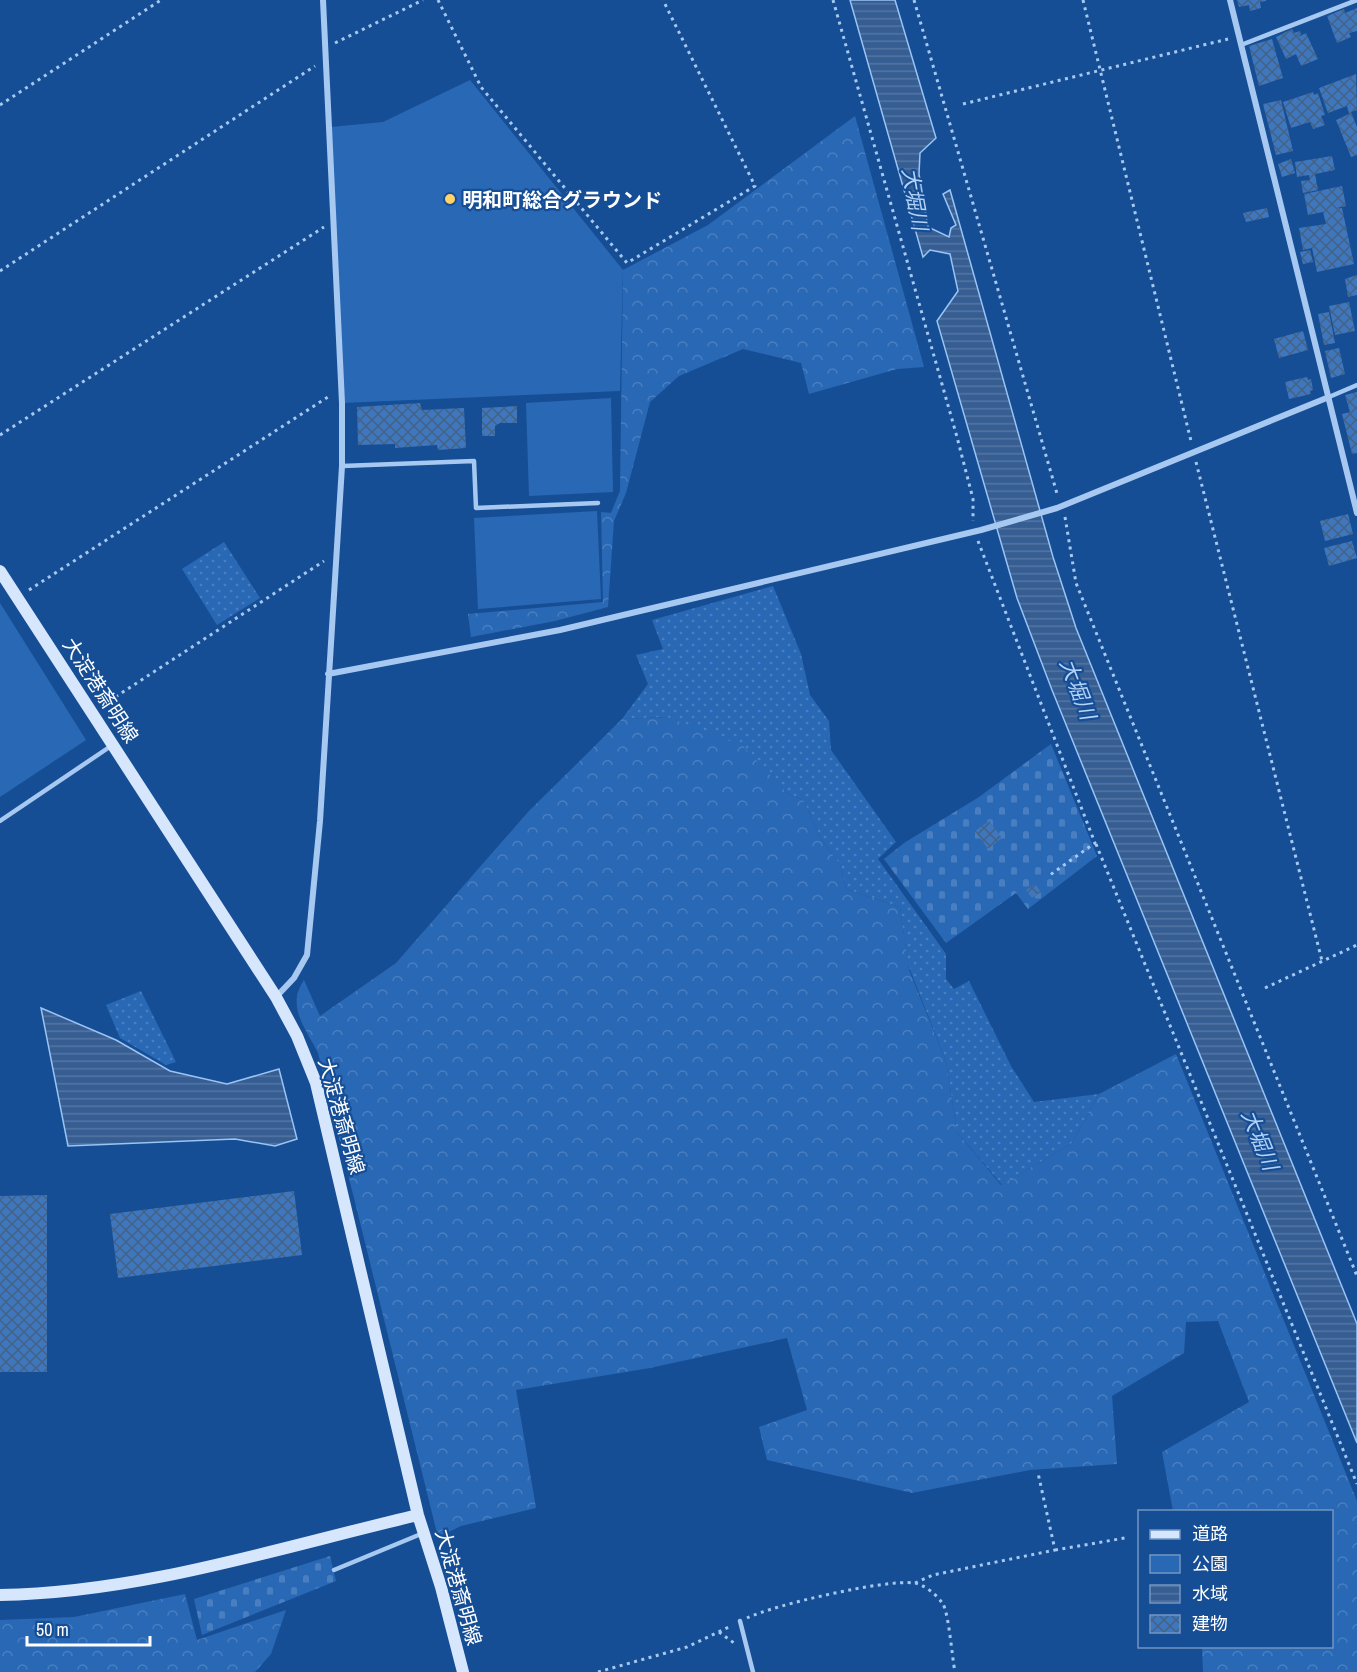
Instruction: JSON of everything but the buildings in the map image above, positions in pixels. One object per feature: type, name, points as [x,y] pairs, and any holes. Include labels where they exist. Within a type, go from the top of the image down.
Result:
[{"type":"main road","name":"大淀港斎明線","points":[[0,571],[276,997],[297,1036],[316,1083],[418,1515],[463,1672]]},
{"type":"main road","points":[[0,1595],[61,1592],[138,1580],[418,1515]]},
{"type":"street","points":[[276,997],[294,978],[307,955],[320,822],[342,466],[342,388],[323,0]]},
{"type":"street","points":[[1230,0],[1357,513]]},
{"type":"street","points":[[328,674],[560,630],[977,531],[1060,507],[1329,397]]},
{"type":"lane","points":[[1241,45],[1357,0]]},
{"type":"lane","points":[[1329,397],[1357,385]]},
{"type":"lane","points":[[342,466],[474,461],[476,508],[598,502]]},
{"type":"lane","points":[[0,821],[113,745]]},
{"type":"lane","points":[[334,1570],[424,1533]]},
{"type":"lane","points":[[740,1621],[753,1672]]},
{"type":"path","points":[[0,105],[161,0]]},
{"type":"path","points":[[326,47],[423,0]]},
{"type":"path","points":[[438,0],[481,87],[621,259],[627,263],[755,186],[663,0]]},
{"type":"path","points":[[833,0],[957,437],[973,499],[977,531],[1095,843],[1357,1484]]},
{"type":"path","points":[[914,0],[1060,507],[1076,583],[1357,1276]]},
{"type":"path","points":[[1083,0],[1322,961]]},
{"type":"path","points":[[963,104],[1239,37]]},
{"type":"path","points":[[0,271],[327,58]]},
{"type":"path","points":[[0,435],[334,221]]},
{"type":"path","points":[[18,598],[342,388]]},
{"type":"path","points":[[92,712],[336,554]]},
{"type":"path","points":[[1050,875],[1095,843]]},
{"type":"path","points":[[1265,988],[1357,945]]},
{"type":"path","points":[[1038,1473],[1055,1550]]},
{"type":"path","points":[[598,1672],[687,1647],[740,1621],[791,1603],[890,1584],[915,1582],[933,1575],[1125,1538]]},
{"type":"path","points":[[915,1582],[932,1592],[944,1605],[955,1672]]},
{"type":"path","points":[[719,1632],[734,1642],[736,1652]]},
{"type":"green space","name":"明和町総合グラウンド","points":[[470,80],[623,270],[620,391],[342,403],[331,127],[383,122]]},
{"type":"green space","points":[[855,116],[924,367],[897,369],[809,394],[801,363],[743,349],[679,376],[650,402],[626,493],[614,521],[608,607],[555,621],[471,637],[468,614],[603,602],[601,512],[611,513],[620,491],[623,270],[708,225]]},
{"type":"green space","points":[[611,398],[613,492],[529,496],[526,403]]},
{"type":"green space","points":[[597,511],[601,599],[478,609],[474,518]]},
{"type":"green space","points":[[224,542],[260,598],[217,625],[182,569]]},
{"type":"green space","points":[[773,586],[801,654],[810,695],[829,721],[831,750],[896,842],[878,859],[946,954],[946,979],[954,989],[969,981],[1011,1066],[1034,1102],[1099,1094],[1072,1143],[1002,1185],[957,1132],[946,1061],[908,965],[900,907],[846,889],[840,865],[820,837],[804,801],[787,793],[770,776],[667,717],[622,719],[648,684],[636,655],[663,649],[652,620]]},
{"type":"green space","points":[[0,603],[86,740],[0,797]]},
{"type":"green space","points":[[667,717],[743,746],[787,793],[804,801],[820,837],[840,865],[846,889],[900,907],[909,970],[946,1061],[957,1132],[1001,1185],[1072,1143],[1099,1094],[1176,1054],[1357,1501],[1357,1672],[1203,1672],[1202,1648],[1333,1648],[1333,1510],[1173,1510],[1162,1452],[1249,1402],[1218,1321],[1186,1322],[1184,1353],[1112,1396],[1117,1464],[1030,1470],[912,1493],[767,1460],[759,1427],[807,1410],[787,1338],[650,1368],[516,1390],[536,1508],[461,1526],[438,1537],[318,1053],[299,1016],[297,999],[299,990],[304,980],[320,1016],[396,963],[528,812],[622,719]]},
{"type":"green space","points":[[1051,744],[1097,856],[1028,909],[1016,893],[946,943],[884,859],[904,843],[979,797]]},
{"type":"green space","points":[[141,991],[176,1062],[166,1065],[120,1038],[106,1005]]},
{"type":"green space","points":[[330,1556],[336,1581],[202,1635],[194,1599]]},
{"type":"green space","points":[[185,1594],[197,1640],[286,1610],[271,1654],[255,1672],[0,1672],[0,1620],[74,1617]]},
{"type":"water","name":"大堀川","points":[[850,0],[895,0],[936,138],[920,153],[919,174],[928,227],[949,237],[951,228],[956,225],[943,194],[950,190],[1053,557],[1076,628],[1357,1324],[1357,1443],[1052,690],[1017,598],[937,321],[958,291],[950,254],[930,250],[923,257]]},
{"type":"water","points":[[41,1008],[116,1040],[170,1071],[227,1084],[279,1069],[297,1139],[275,1146],[235,1139],[68,1146]]},
{"type":"place","name":"明和町総合グラウンド","points":[[450,199]]}]
